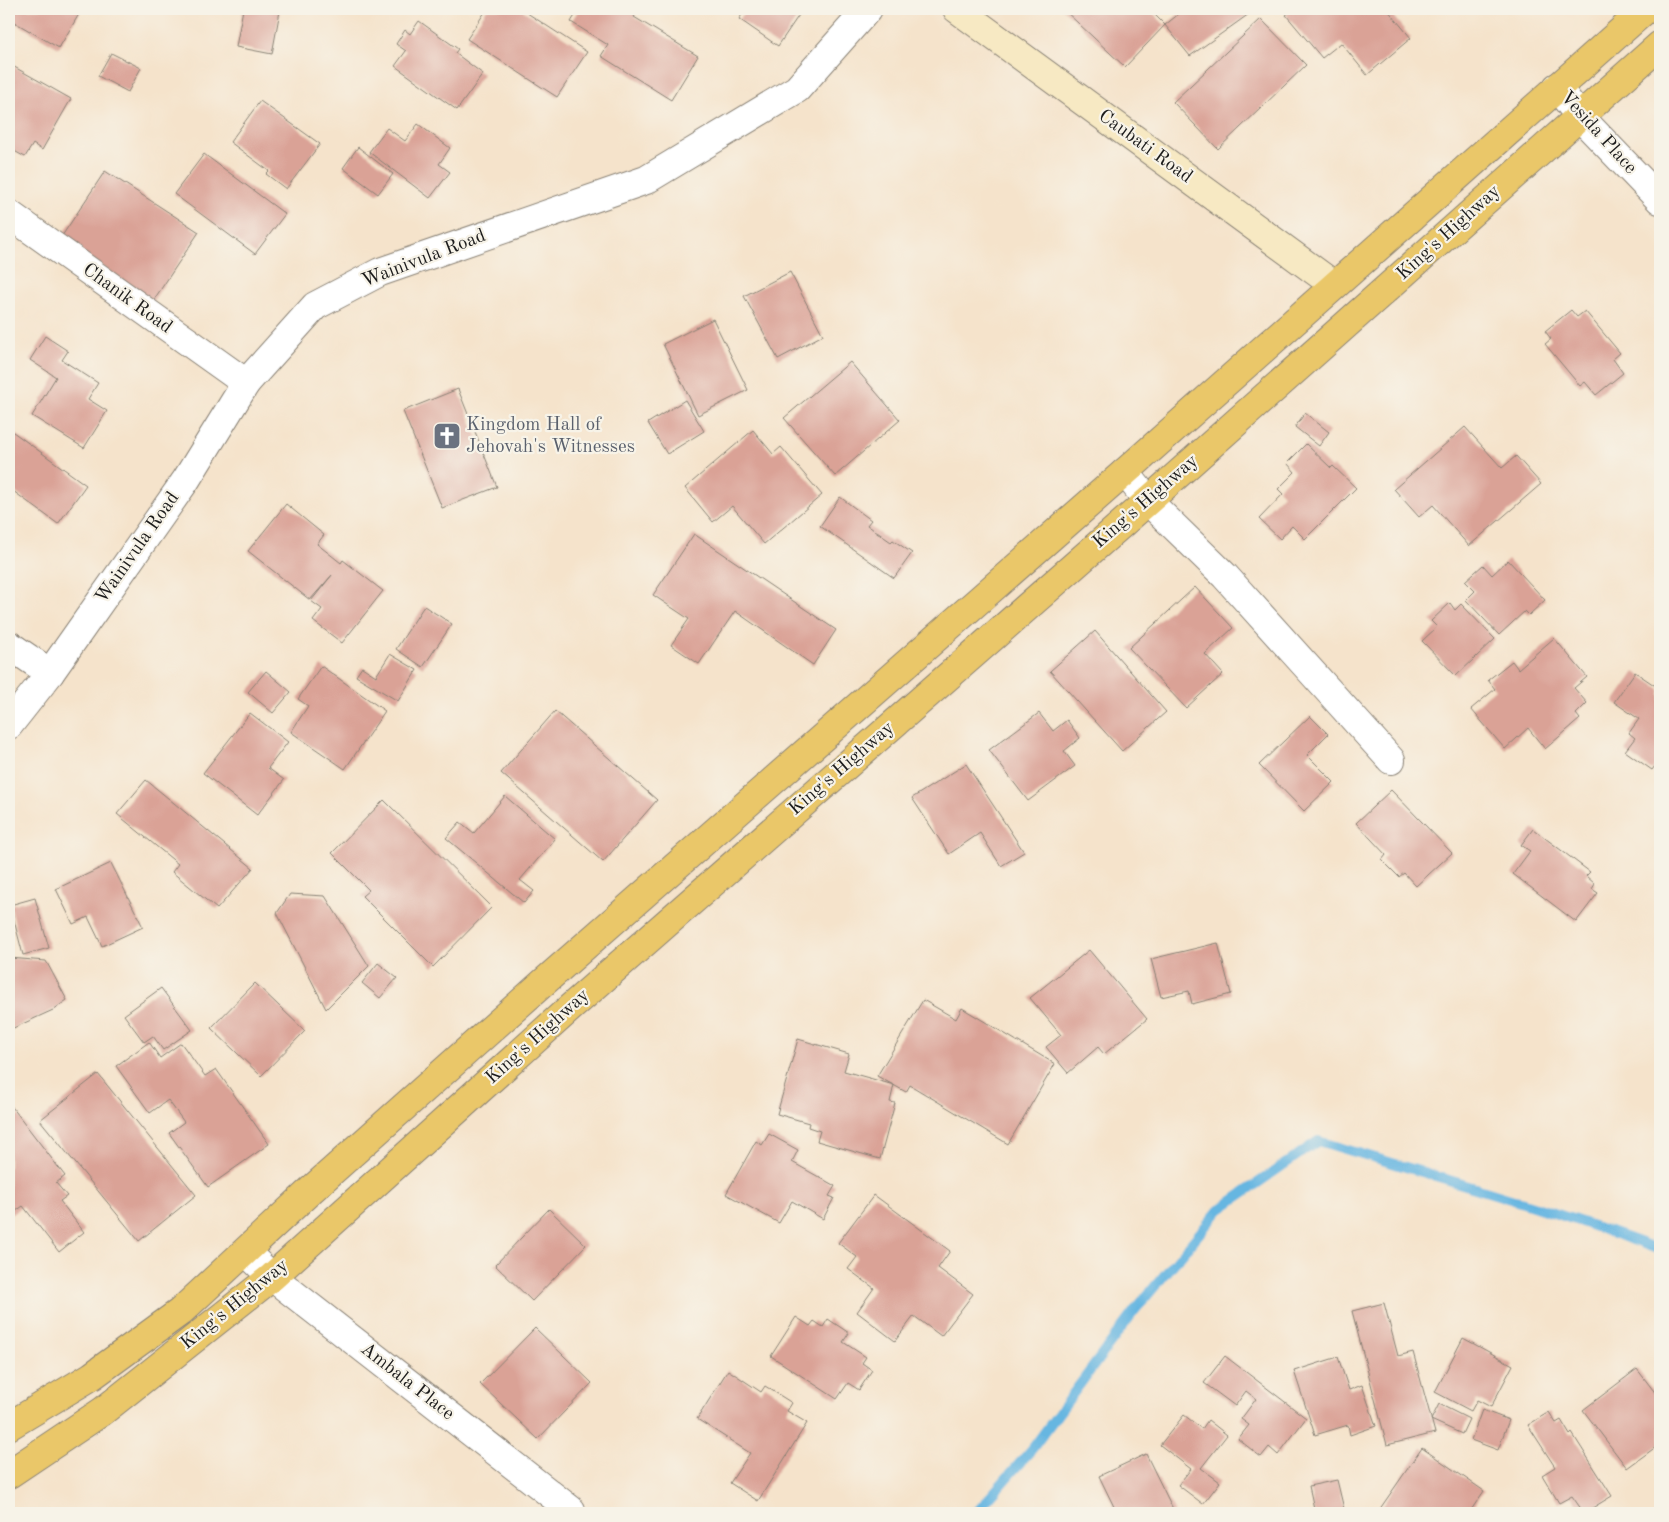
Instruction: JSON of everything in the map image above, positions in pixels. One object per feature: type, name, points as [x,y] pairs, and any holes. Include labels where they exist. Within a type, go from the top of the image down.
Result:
[{"type":"highway","name":"King's Highway","points":[[9,1426],[92,1376],[180,1312],[310,1191],[544,982],[1125,472],[1646,9]]},
{"type":"highway","name":"King's Highway","points":[[9,1474],[103,1411],[272,1278],[570,1008],[1148,501],[1660,45]]},
{"type":"street","name":"Wainivula Road","points":[[9,725],[50,673],[186,480],[246,383],[315,306],[380,272],[646,180],[797,89],[868,9]]},
{"type":"street","name":"Caubati Road","points":[[957,9],[1334,285]]},
{"type":"street","name":"Vesida Place","points":[[1557,87],[1580,117],[1660,200]]},
{"type":"street","name":"Chanik Road","points":[[9,214],[246,383]]},
{"type":"street","points":[[1125,472],[1148,501],[1224,576],[1391,760]]},
{"type":"street","points":[[9,645],[50,673]]},
{"type":"street","name":"Ambala Place","points":[[246,1252],[272,1278],[571,1510]]},
{"type":"building","points":[[9,9],[82,9],[59,48],[9,19]]},
{"type":"building","points":[[243,9],[280,11],[272,54],[236,47]]},
{"type":"building","points":[[487,9],[521,9],[587,52],[557,97],[467,39]]},
{"type":"building","points":[[579,9],[639,9],[634,17],[698,56],[671,100],[601,56],[608,45],[571,22]]},
{"type":"building","points":[[746,9],[803,9],[778,46],[739,19]]},
{"type":"building","points":[[1063,9],[1149,9],[1165,25],[1125,67]]},
{"type":"building","points":[[1185,9],[1256,9],[1190,56],[1165,25]]},
{"type":"building","points":[[1293,9],[1387,9],[1411,38],[1367,75],[1341,43],[1322,58],[1286,15]]},
{"type":"building","points":[[1261,19],[1306,65],[1218,149],[1173,102]]},
{"type":"building","points":[[419,21],[458,49],[455,53],[483,74],[457,110],[395,66],[406,51],[396,44],[405,30],[410,34]]},
{"type":"building","points":[[111,53],[141,68],[128,92],[98,76]]},
{"type":"building","points":[[9,64],[71,99],[42,150],[33,144],[25,157],[9,148]]},
{"type":"building","points":[[260,101],[320,144],[286,189],[266,174],[269,171],[230,142]]},
{"type":"building","points":[[418,124],[450,148],[439,164],[450,172],[430,198],[369,152],[387,128],[405,141]]},
{"type":"building","points":[[358,147],[393,174],[378,194],[343,168]]},
{"type":"building","points":[[204,154],[285,214],[255,254],[174,194]]},
{"type":"building","points":[[105,171],[199,232],[153,301],[60,239]]},
{"type":"building","points":[[790,272],[823,335],[778,359],[744,296]]},
{"type":"building","points":[[1571,310],[1577,317],[1585,311],[1620,353],[1613,359],[1623,373],[1596,395],[1585,382],[1580,386],[1545,344],[1551,339],[1545,331]]},
{"type":"building","points":[[713,319],[748,390],[698,415],[663,344]]},
{"type":"building","points":[[45,336],[68,351],[62,360],[98,383],[88,399],[107,411],[84,448],[32,416],[56,377],[30,360]]},
{"type":"building","points":[[850,362],[900,420],[835,476],[784,418]]},
{"type":"building","points":[[458,389],[497,487],[442,508],[403,411]]},
{"type":"building","points":[[685,400],[704,431],[667,454],[648,423]]},
{"type":"building","points":[[1305,413],[1329,432],[1319,446],[1295,427]]},
{"type":"building","points":[[1465,427],[1502,468],[1516,456],[1541,484],[1469,546],[1433,505],[1419,517],[1394,489]]},
{"type":"building","points":[[9,429],[86,485],[58,524],[9,488]]},
{"type":"building","points":[[753,430],[773,454],[781,447],[822,495],[764,544],[732,506],[713,522],[685,488]]},
{"type":"building","points":[[1306,444],[1331,468],[1333,466],[1356,488],[1305,539],[1292,526],[1280,539],[1259,519],[1283,494],[1278,489],[1295,472],[1287,463]]},
{"type":"building","points":[[840,497],[871,520],[867,525],[891,542],[893,540],[912,553],[894,578],[820,526]]},
{"type":"building","points":[[286,504],[324,535],[317,544],[341,563],[343,560],[383,591],[342,643],[313,621],[322,609],[311,601],[332,575],[310,600],[248,551]]},
{"type":"building","points":[[694,534],[836,630],[813,665],[735,611],[699,664],[671,645],[689,619],[653,595]]},
{"type":"building","points":[[1508,560],[1545,600],[1529,615],[1525,611],[1499,635],[1466,600],[1475,591],[1465,581],[1483,565],[1492,575]]},
{"type":"building","points":[[1195,587],[1233,628],[1205,654],[1223,674],[1186,708],[1129,648]]},
{"type":"building","points":[[1450,603],[1455,610],[1461,604],[1495,639],[1456,676],[1422,641],[1437,627],[1431,621]]},
{"type":"building","points":[[424,606],[452,624],[423,667],[396,649]]},
{"type":"building","points":[[1095,631],[1166,712],[1122,751],[1050,671]]},
{"type":"building","points":[[1554,638],[1587,677],[1574,688],[1587,703],[1576,714],[1580,719],[1545,749],[1528,728],[1505,749],[1471,709],[1495,689],[1488,680],[1512,661],[1518,669]]},
{"type":"building","points":[[390,654],[417,670],[398,701],[356,676],[362,667],[376,676]]},
{"type":"building","points":[[321,666],[385,711],[345,769],[291,732],[308,706],[298,699]]},
{"type":"building","points":[[266,671],[291,692],[273,713],[248,692]]},
{"type":"building","points":[[1635,672],[1660,689],[1660,764],[1658,762],[1652,770],[1625,751],[1635,738],[1629,733],[1639,719],[1614,702]]},
{"type":"building","points":[[555,711],[657,800],[603,862],[501,773]]},
{"type":"building","points":[[250,713],[288,742],[268,768],[284,780],[257,815],[203,773]]},
{"type":"building","points":[[1039,713],[1053,731],[1067,720],[1080,738],[1064,751],[1075,766],[1028,801],[989,750]]},
{"type":"building","points":[[1310,716],[1328,734],[1307,755],[1334,782],[1304,811],[1259,765]]},
{"type":"building","points":[[966,764],[1024,852],[1001,866],[980,833],[949,854],[912,798]]},
{"type":"building","points":[[146,780],[253,868],[217,909],[172,872],[178,864],[117,814]]},
{"type":"building","points":[[1391,790],[1452,853],[1416,886],[1404,873],[1399,877],[1382,860],[1386,855],[1356,823]]},
{"type":"building","points":[[505,796],[555,839],[520,880],[534,891],[524,903],[446,838],[460,822],[474,833]]},
{"type":"building","points":[[384,800],[492,907],[433,967],[362,896],[369,890],[332,853]]},
{"type":"building","points":[[1533,829],[1590,872],[1586,876],[1595,884],[1592,889],[1598,893],[1576,922],[1513,874],[1530,851],[1521,845]]},
{"type":"building","points":[[111,863],[143,927],[102,946],[88,917],[73,924],[56,889]]},
{"type":"building","points":[[290,894],[325,896],[369,966],[326,1009],[277,913]]},
{"type":"building","points":[[35,898],[49,948],[23,955],[10,905]]},
{"type":"building","points":[[1218,943],[1231,994],[1192,1004],[1189,991],[1161,997],[1151,959]]},
{"type":"building","points":[[1089,950],[1147,1019],[1104,1054],[1098,1047],[1068,1073],[1046,1047],[1061,1035],[1030,998]]},
{"type":"building","points":[[9,958],[46,961],[67,1000],[53,1010],[9,1030]]},
{"type":"building","points":[[378,963],[397,978],[380,998],[362,983]]},
{"type":"building","points":[[255,983],[305,1031],[261,1076],[211,1028]]},
{"type":"building","points":[[161,988],[192,1030],[163,1050],[153,1036],[144,1042],[124,1015]]},
{"type":"building","points":[[923,1000],[956,1019],[962,1008],[1055,1064],[1008,1144],[910,1085],[906,1092],[877,1076]]},
{"type":"building","points":[[798,1039],[849,1054],[844,1071],[894,1085],[890,1102],[895,1103],[880,1159],[817,1141],[820,1131],[808,1127],[809,1123],[777,1114]]},
{"type":"building","points":[[149,1042],[160,1058],[181,1043],[205,1076],[216,1069],[269,1144],[208,1187],[169,1133],[184,1122],[168,1100],[150,1113],[116,1066]]},
{"type":"building","points":[[98,1074],[196,1195],[139,1241],[40,1120]]},
{"type":"building","points":[[9,1103],[65,1176],[56,1183],[67,1196],[60,1201],[84,1232],[59,1252],[23,1206],[9,1216]]},
{"type":"building","points":[[769,1134],[798,1150],[792,1162],[835,1186],[829,1196],[834,1198],[823,1219],[792,1201],[779,1223],[726,1194],[756,1141],[762,1145]]},
{"type":"building","points":[[874,1195],[950,1251],[938,1268],[973,1294],[941,1336],[914,1316],[895,1341],[857,1312],[874,1288],[848,1269],[857,1257],[838,1243]]},
{"type":"building","points":[[549,1209],[586,1245],[532,1301],[495,1265]]},
{"type":"building","points":[[1384,1303],[1398,1356],[1413,1352],[1435,1433],[1387,1445],[1352,1311]]},
{"type":"building","points":[[796,1317],[810,1326],[814,1321],[823,1327],[828,1319],[849,1333],[843,1342],[866,1357],[862,1363],[872,1370],[859,1390],[848,1383],[837,1399],[771,1356]]},
{"type":"building","points":[[535,1328],[592,1383],[538,1439],[480,1384]]},
{"type":"building","points":[[1463,1338],[1513,1365],[1491,1407],[1477,1400],[1471,1411],[1435,1392]]},
{"type":"building","points":[[1225,1356],[1306,1418],[1278,1455],[1269,1447],[1261,1457],[1238,1439],[1249,1425],[1241,1419],[1256,1399],[1246,1391],[1235,1406],[1204,1383]]},
{"type":"building","points":[[1338,1357],[1349,1390],[1362,1385],[1376,1426],[1350,1435],[1348,1425],[1315,1435],[1294,1371]]},
{"type":"building","points":[[1637,1369],[1660,1399],[1660,1444],[1627,1468],[1583,1410]]},
{"type":"building","points":[[728,1370],[761,1392],[765,1386],[792,1403],[787,1411],[807,1423],[758,1501],[730,1483],[750,1453],[697,1419]]},
{"type":"building","points":[[1439,1404],[1469,1419],[1462,1434],[1431,1420]]},
{"type":"building","points":[[1482,1410],[1509,1420],[1498,1450],[1471,1440]]},
{"type":"building","points":[[1549,1412],[1556,1423],[1561,1420],[1570,1435],[1572,1433],[1612,1496],[1584,1513],[1572,1496],[1559,1503],[1542,1475],[1555,1467],[1528,1425]]},
{"type":"building","points":[[1184,1415],[1202,1429],[1208,1420],[1227,1435],[1201,1468],[1220,1482],[1203,1504],[1178,1485],[1191,1469],[1160,1445]]},
{"type":"building","points":[[1422,1448],[1484,1491],[1469,1513],[1377,1513]]},
{"type":"building","points":[[1146,1454],[1175,1513],[1117,1513],[1099,1476]]},
{"type":"building","points":[[1337,1480],[1345,1513],[1315,1513],[1309,1486]]},
{"type":"waterway","points":[[976,1513],[1032,1449],[1135,1310],[1219,1210],[1318,1141],[1533,1206],[1660,1250]]},
{"type":"place","name":"Kingdom Hall of Jehovah's Witnesses","points":[[447,436]]}]
